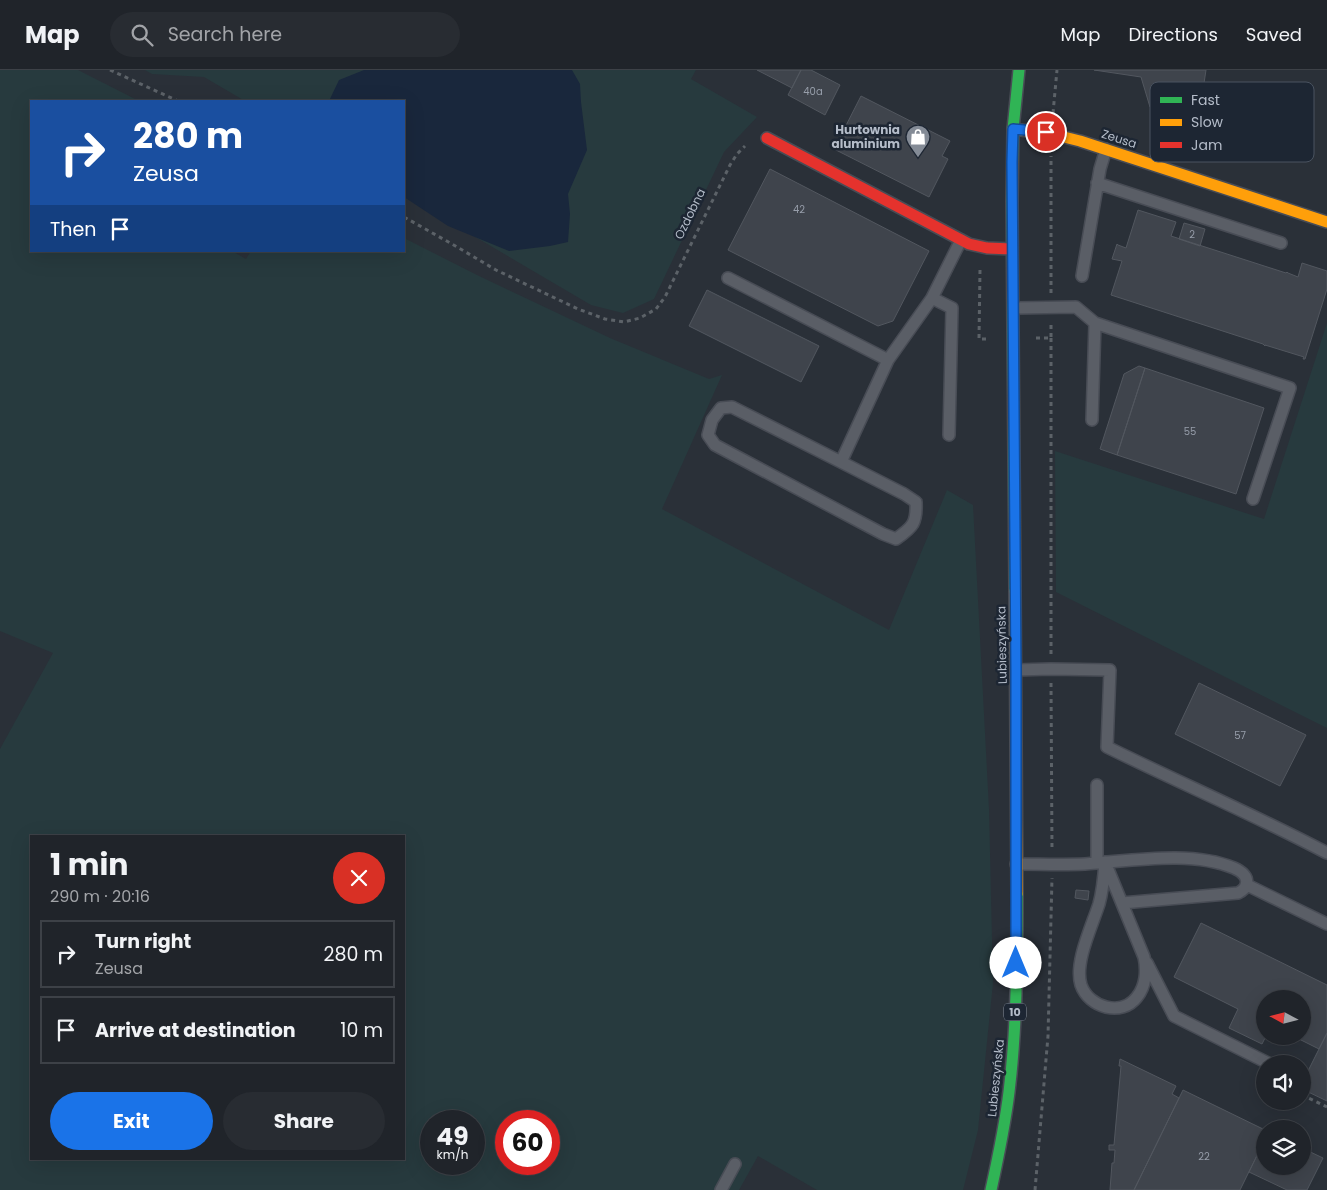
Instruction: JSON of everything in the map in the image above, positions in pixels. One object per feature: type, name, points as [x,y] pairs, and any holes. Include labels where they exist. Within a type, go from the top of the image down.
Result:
[{"type":"main road","name":"Lubieszyńska","points":[[991,1190],[1009,1096],[1015,1032],[1017,946],[1012,173],[1013,129],[1019,70]]},
{"type":"main road","name":"Zeusa","points":[[1013,129],[1057,134],[1327,222]]},
{"type":"main road","points":[[767,138],[961,240],[980,247],[1012,249]]},
{"type":"lane","points":[[1082,276],[1097,183],[1106,149]]},
{"type":"lane","points":[[1097,183],[1281,243]]},
{"type":"lane","points":[[841,462],[888,360],[932,298],[961,240]]},
{"type":"lane","points":[[728,278],[888,360]]},
{"type":"lane","points":[[932,298],[952,308],[949,435]]},
{"type":"lane","points":[[1013,308],[1076,308],[1095,323],[1290,388],[1254,499]]},
{"type":"lane","points":[[1092,420],[1095,323]]},
{"type":"lane","points":[[732,407],[841,462],[916,502],[917,517],[908,531],[896,539],[882,534],[715,445],[708,435],[712,420],[721,408],[732,407]]},
{"type":"lane","points":[[1016,670],[1110,670],[1107,747],[1327,853]]},
{"type":"lane","points":[[1098,785],[1103,883],[1099,903],[1080,964],[1080,980],[1085,992],[1092,1000],[1102,1006],[1115,1008],[1127,1005],[1138,996],[1142,989],[1146,972],[1144,957]]},
{"type":"lane","points":[[1016,864],[1163,858],[1207,861],[1229,866],[1242,872],[1247,880],[1247,884],[1242,892],[1238,893],[1122,903]]},
{"type":"lane","points":[[1101,862],[1122,903],[1144,957],[1174,1016],[1256,1057]]},
{"type":"lane","points":[[1247,884],[1327,924]]},
{"type":"lane","points":[[720,1190],[735,1164]]},
{"type":"path","points":[[110,70],[176,100]]},
{"type":"path","name":"Ozdobna","points":[[405,218],[496,270],[578,309],[614,321],[632,321],[656,309],[665,297],[722,178],[737,154],[747,144],[767,138]]},
{"type":"path","points":[[1035,1190],[1048,1036],[1052,864],[1051,338]]},
{"type":"path","points":[[1311,1099],[1327,1107]]},
{"type":"green space","points":[[0,70],[78,70],[137,100],[30,100],[30,252],[234,252],[246,259],[250,252],[405,252],[405,239],[610,338],[709,379],[722,375],[662,509],[889,630],[947,490],[973,505],[989,809],[993,983],[978,1130],[963,1190],[817,1190],[758,1156],[739,1190],[0,1190],[0,749],[53,653],[0,631]]},
{"type":"green space","points":[[145,70],[696,70],[691,79],[757,117],[724,152],[654,299],[623,313],[591,305],[405,196],[405,100],[243,100],[204,77],[152,74]]},
{"type":"green space","points":[[1327,323],[1327,728],[1056,592],[1055,451],[1264,519]]},
{"type":"water","points":[[364,70],[572,70],[580,84],[587,150],[568,194],[570,214],[568,242],[509,251],[448,226],[405,198],[405,100],[329,100],[339,80]]},
{"type":"building","points":[[757,70],[801,70],[792,88]]},
{"type":"building","points":[[801,70],[811,70],[840,85],[825,115],[788,95]]},
{"type":"building","points":[[1094,70],[1206,70],[1204,82],[1150,82],[1150,107],[1141,77]]},
{"type":"building","points":[[861,96],[950,141],[942,156],[948,159],[929,197],[834,149]]},
{"type":"building","points":[[770,169],[929,251],[893,321],[878,326],[728,250]]},
{"type":"building","points":[[1138,210],[1176,222],[1171,236],[1298,277],[1302,263],[1327,271],[1327,289],[1305,359],[1303,359],[1304,357],[1111,295],[1122,261],[1112,259],[1117,244],[1126,248]]},
{"type":"building","points":[[1184,223],[1205,229],[1200,246],[1179,239]]},
{"type":"building","points":[[707,290],[819,346],[801,382],[689,326]]},
{"type":"building","points":[[1139,366],[1145,368],[1117,455],[1100,449],[1124,374]]},
{"type":"building","points":[[1145,368],[1264,408],[1236,494],[1117,455]]},
{"type":"building","points":[[1199,683],[1306,735],[1280,786],[1175,734]]},
{"type":"building","points":[[1076,890],[1089,891],[1088,900],[1075,898]]},
{"type":"building","points":[[1201,923],[1327,985],[1327,1033],[1319,1049],[1311,1045],[1311,990],[1256,990],[1256,1041],[1229,1028],[1238,1009],[1174,977]]},
{"type":"building","points":[[1327,1033],[1327,1101],[1311,1093],[1311,1065]]},
{"type":"building","points":[[1120,1059],[1176,1086],[1172,1094],[1179,1098],[1134,1190],[1110,1190],[1115,1150],[1109,1150],[1109,1145],[1114,1145]]},
{"type":"building","points":[[1183,1090],[1256,1126],[1256,1157],[1240,1190],[1134,1190]]},
{"type":"building","points":[[1311,1152],[1323,1158],[1307,1190],[1287,1190],[1249,1172],[1256,1158],[1256,1175],[1311,1175]]},
{"type":"traffic: fast","points":[[1015,591],[1012,201],[1013,129],[1019,70]]},
{"type":"traffic: fast","points":[[991,1190],[999,1154],[1012,1067],[1016,993],[1017,894]]},
{"type":"traffic: slow","points":[[1013,129],[1052,134],[1080,141],[1327,222]]},
{"type":"traffic: slow","points":[[1015,591],[1017,894]]},
{"type":"traffic: jam","points":[[767,138],[969,244],[987,248],[1012,249]]},
{"type":"place","name":"Hurtownia aluminium","points":[[918,158]]},
{"type":"route","points":[[1016,963],[1013,129],[1046,132]]}]
